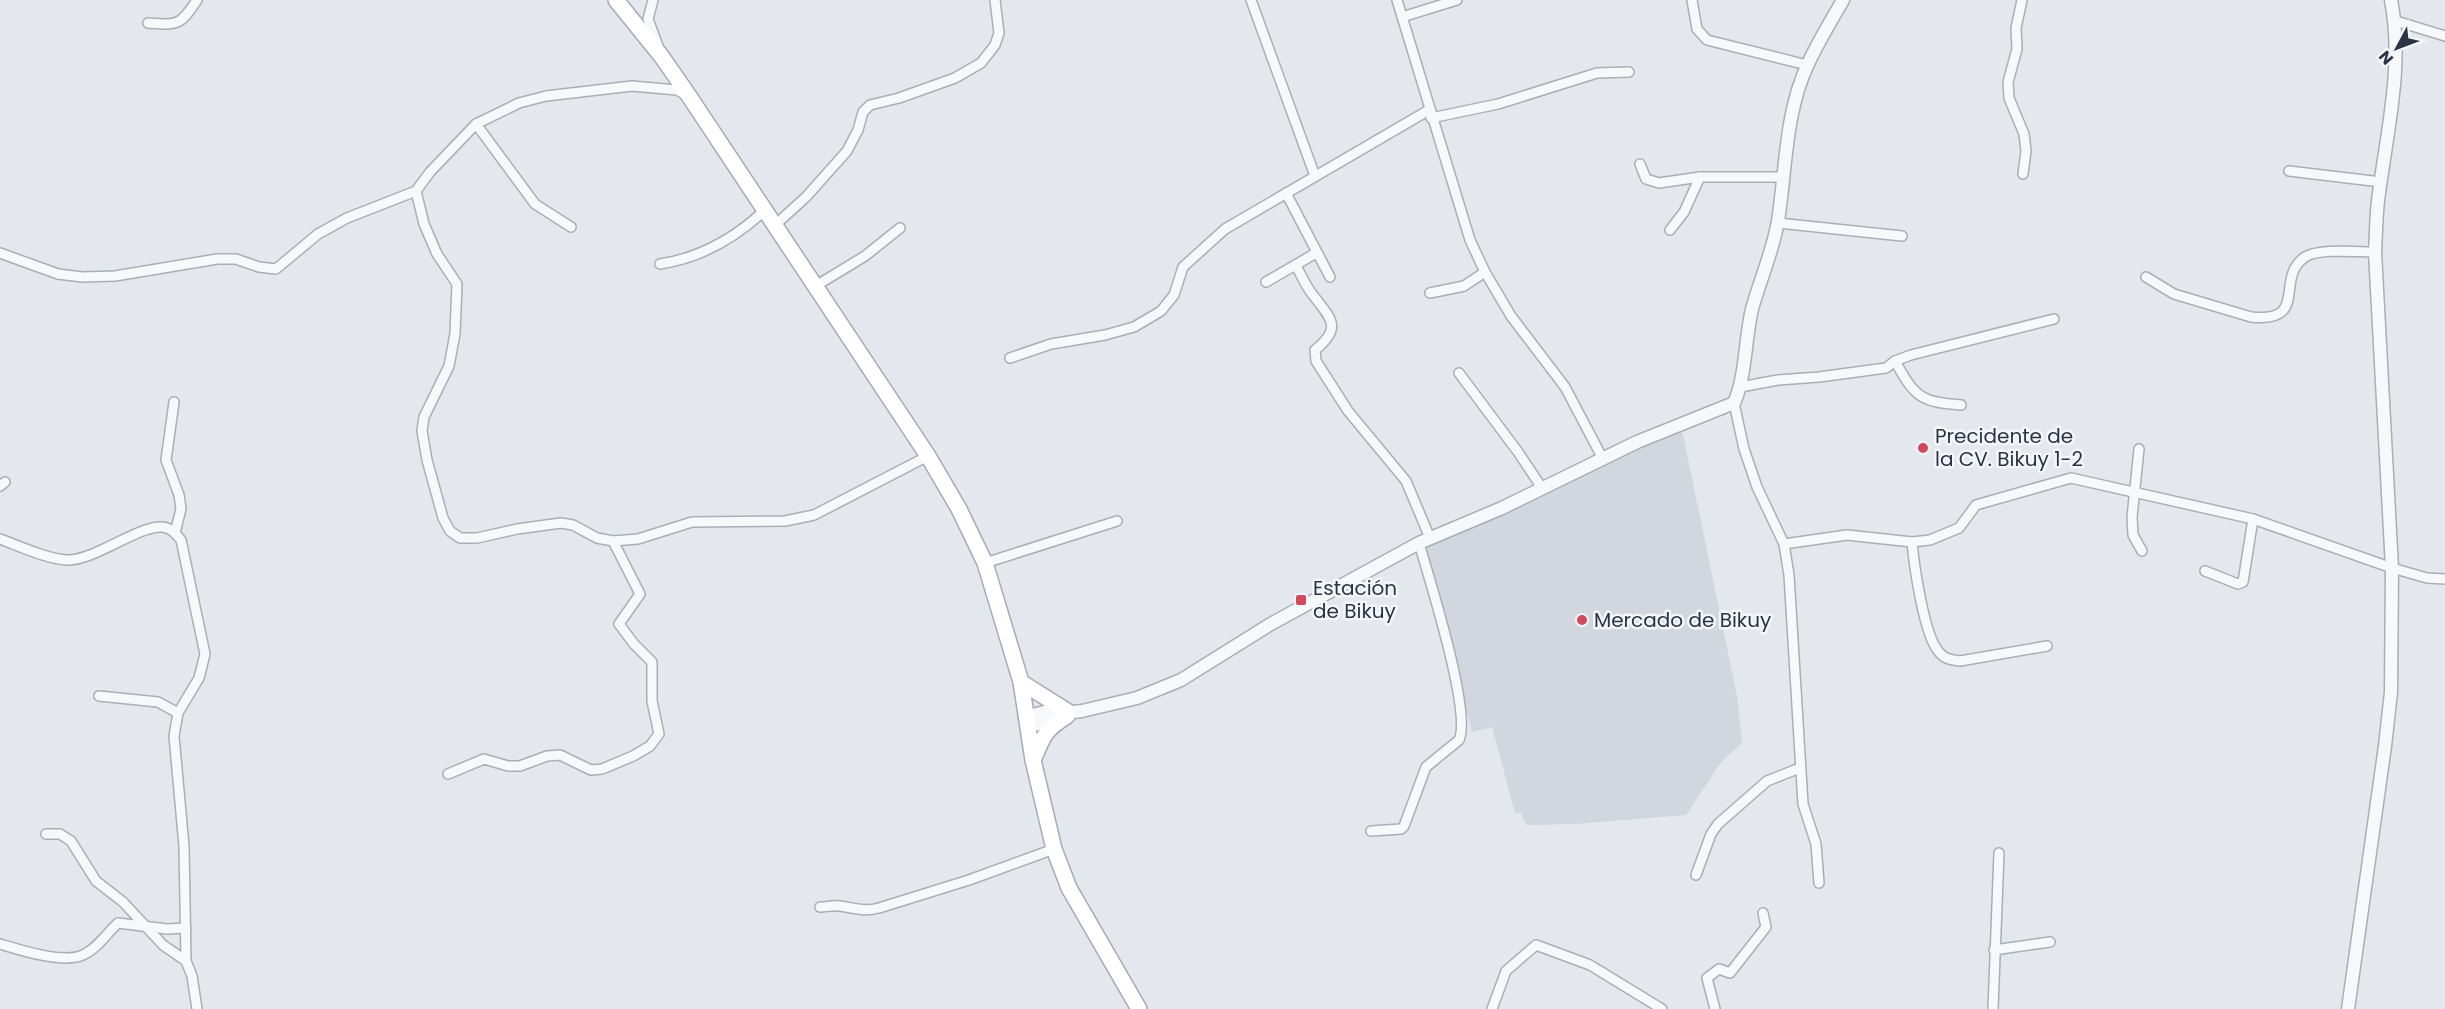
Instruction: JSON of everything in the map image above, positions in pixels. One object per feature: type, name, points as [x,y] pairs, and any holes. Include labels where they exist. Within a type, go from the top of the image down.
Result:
[{"type":"main road","points":[[616,0],[662,57],[689,96],[928,456],[959,509],[986,563],[1021,682],[1026,721],[1054,849],[1069,888],[1139,1009]]},
{"type":"main road","points":[[1021,682],[1069,713],[1043,736],[1034,760]]},
{"type":"street","points":[[148,23],[174,25],[181,22],[196,0]]},
{"type":"street","points":[[653,0],[648,19],[662,57]]},
{"type":"street","points":[[774,226],[806,197],[848,151],[863,112],[870,105],[899,98],[955,78],[981,63],[995,45],[999,33],[995,0]]},
{"type":"street","points":[[1251,0],[1315,176]]},
{"type":"street","points":[[1397,0],[1466,230],[1485,272],[1511,316],[1565,387],[1603,459]]},
{"type":"street","points":[[1402,17],[1457,0]]},
{"type":"street","points":[[1692,0],[1697,29],[1707,40],[1807,65]]},
{"type":"street","points":[[1819,883],[1816,844],[1803,804],[1789,575],[1784,544],[1757,487],[1744,449],[1734,403],[1740,387],[1752,310],[1778,223],[1793,115],[1807,65],[1843,0]]},
{"type":"street","points":[[2022,0],[2016,28],[2017,49],[2008,82],[2009,98],[2024,134],[2026,151],[2023,174]]},
{"type":"street","points":[[2348,1009],[2390,703],[2392,568],[2374,252],[2380,182],[2394,90],[2396,21],[2391,0]]},
{"type":"street","points":[[2396,21],[2445,36]]},
{"type":"street","points":[[1010,358],[1051,344],[1106,335],[1134,327],[1161,311],[1174,295],[1184,267],[1225,229],[1315,176],[1430,114],[1498,104],[1597,74],[1629,72]]},
{"type":"street","points":[[0,253],[58,274],[82,277],[114,276],[217,259],[236,259],[259,267],[276,269],[318,234],[347,218],[416,191],[430,172],[477,123],[519,103],[546,96],[612,87],[663,88],[677,90],[689,96]]},
{"type":"street","points":[[477,123],[535,204],[571,227]]},
{"type":"street","points":[[1640,164],[1642,174],[1650,182],[1659,183],[1700,177],[1783,177]]},
{"type":"street","points":[[2289,171],[2380,182]]},
{"type":"street","points":[[1670,230],[1684,212],[1700,177]]},
{"type":"street","points":[[416,191],[424,224],[437,254],[457,284],[455,334],[449,366],[424,417],[422,430],[437,498],[450,531],[460,538],[477,538],[517,529],[561,523],[573,525],[597,538],[613,541],[638,539],[693,522],[785,521],[814,515],[928,456]]},
{"type":"street","points":[[1286,193],[1330,277]]},
{"type":"street","points":[[660,264],[678,261],[724,242],[745,229],[764,211]]},
{"type":"street","points":[[1778,223],[1902,236]]},
{"type":"street","points":[[814,287],[864,256],[900,228]]},
{"type":"street","points":[[2146,277],[2174,294],[2251,317],[2264,318],[2284,308],[2290,301],[2291,273],[2296,265],[2307,256],[2319,252],[2374,252]]},
{"type":"street","points":[[1266,282],[1316,253]]},
{"type":"street","points":[[1296,266],[1312,294],[1331,316],[1333,330],[1327,340],[1315,350],[1316,361],[1348,411],[1406,481],[1425,540],[1460,703],[1461,735],[1459,740],[1426,767],[1404,826],[1401,829],[1371,831]]},
{"type":"street","points":[[1430,293],[1464,286],[1485,272]]},
{"type":"street","points":[[1740,387],[1778,380],[1886,368],[1895,361],[1959,342],[2054,319]]},
{"type":"street","points":[[1895,361],[1906,382],[1924,400],[1961,405]]},
{"type":"street","points":[[1459,374],[1542,488]]},
{"type":"street","points":[[174,402],[166,460],[181,509],[175,533]]},
{"type":"street","points":[[1026,721],[1052,710],[1069,713],[1137,698],[1181,680],[1304,605],[1425,540],[1542,488],[1637,442],[1734,403]]},
{"type":"street","points":[[2139,449],[2132,517],[2133,534],[2142,551]]},
{"type":"street","points":[[1784,544],[1847,535],[1912,542],[1930,540],[1959,528],[1976,505],[2071,478],[2253,519],[2392,568],[2427,578],[2445,579]]},
{"type":"street","points":[[2205,571],[2238,584],[2243,582],[2253,519]]},
{"type":"street","points":[[986,563],[1117,522]]},
{"type":"street","points":[[0,539],[66,560],[84,558],[157,527],[165,527],[181,540],[205,654],[199,678],[178,713],[174,736],[174,761],[184,846],[186,961],[192,976],[197,1009]]},
{"type":"street","points":[[448,774],[484,759],[508,766],[520,766],[547,756],[560,755],[591,770],[602,769],[633,756],[656,741],[659,734],[652,701],[652,662],[619,624],[640,594],[613,541]]},
{"type":"street","points":[[1912,542],[1923,608],[1934,643],[1942,656],[1960,661],[2047,646]]},
{"type":"street","points":[[99,696],[158,702],[178,713]]},
{"type":"street","points":[[1696,875],[1711,834],[1718,824],[1767,781],[1800,768]]},
{"type":"street","points":[[46,834],[60,834],[71,841],[96,881],[123,902],[163,945],[186,961]]},
{"type":"street","points":[[820,908],[838,905],[868,911],[969,880],[1054,849]]},
{"type":"street","points":[[1993,1009],[1999,853]]},
{"type":"street","points":[[1715,1009],[1707,978],[1719,969],[1730,973],[1766,927],[1763,913]]},
{"type":"street","points":[[0,944],[30,954],[81,956],[101,942],[118,923],[146,927],[186,928]]},
{"type":"street","points":[[1994,950],[2050,942]]},
{"type":"street","points":[[1492,1009],[1506,971],[1536,945],[1590,964],[1662,1009]]},
{"type":"shaded area","name":"Mercado de Bikuy","points":[[1682,430],[1737,696],[1742,743],[1721,762],[1686,815],[1575,824],[1526,825],[1521,813],[1515,813],[1492,727],[1472,732],[1422,545]]},
{"type":"place","name":"Precidente de la CV. Bikuy 1-2","points":[[1923,448]]},
{"type":"place","name":"Estación de Bikuy","points":[[1301,600]]},
{"type":"place","name":"Mercado de Bikuy","points":[[1582,620]]}]
